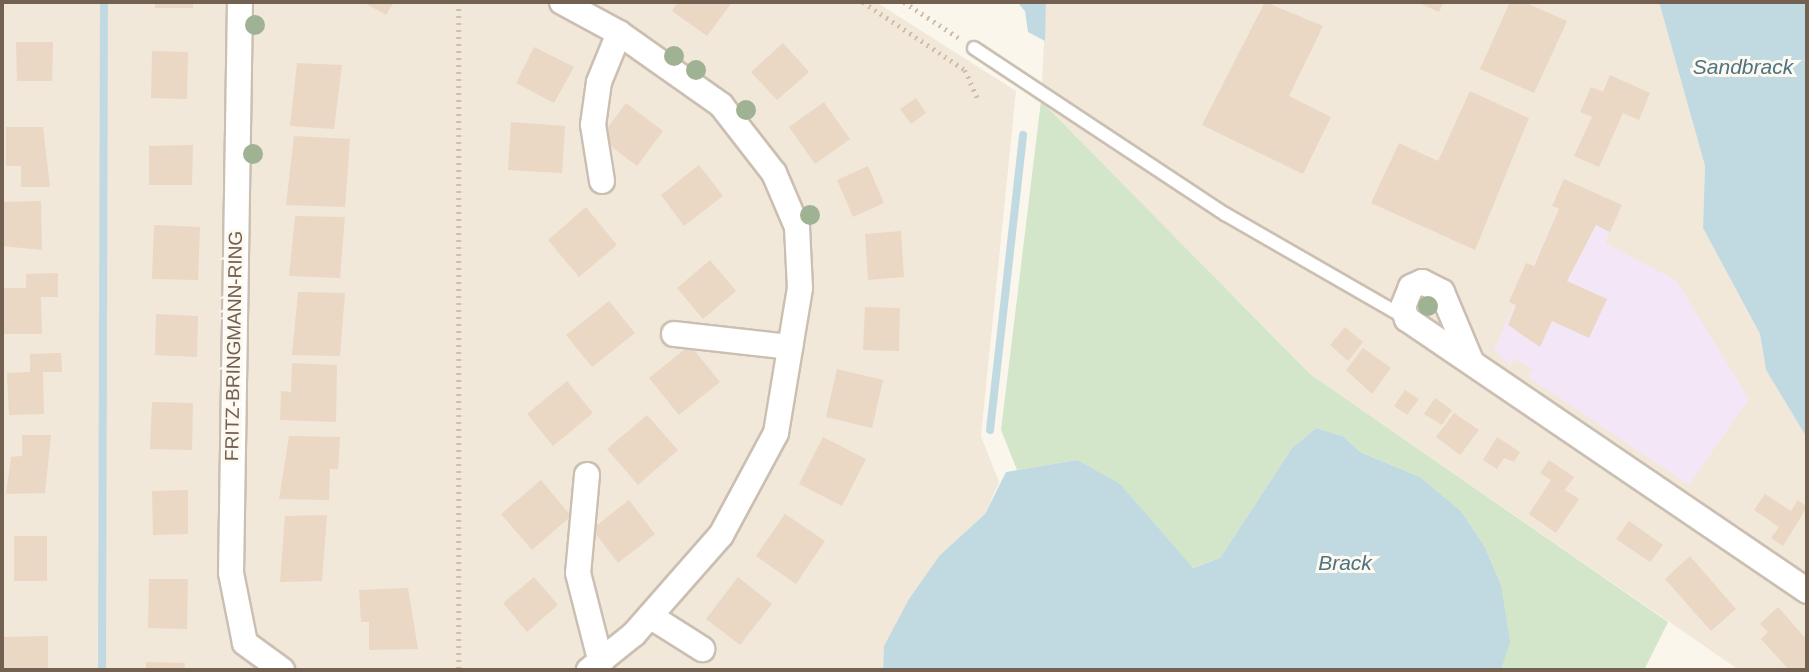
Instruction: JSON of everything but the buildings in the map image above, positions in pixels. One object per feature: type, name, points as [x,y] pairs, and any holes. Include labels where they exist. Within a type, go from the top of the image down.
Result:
[{"type":"street","name":"FRITZ-BRINGMANN-RING","points":[[240,2],[231,573],[245,643],[252,661],[282,670]]},
{"type":"street","points":[[562,2],[619,33],[721,105],[774,173],[797,227],[800,288],[776,433],[721,535],[650,616],[595,666]]},
{"type":"street","points":[[602,181],[593,125],[600,82],[619,33]]},
{"type":"street","points":[[1471,361],[1442,292],[1434,284],[1422,282],[1405,295],[1408,319],[1807,591]]},
{"type":"street","points":[[674,334],[790,347]]},
{"type":"street","points":[[587,475],[578,573],[595,666]]},
{"type":"street","points":[[650,616],[702,649]]},
{"type":"lane","points":[[974,48],[1225,214],[1408,319]]},
{"type":"path","points":[[459,2],[459,670]]},
{"type":"path","points":[[863,2],[965,70],[978,101]]},
{"type":"path","points":[[904,2],[974,48]]},
{"type":"shaded area","points":[[2,2],[876,2],[1016,91],[981,436],[999,482],[985,514],[940,555],[884,646],[883,670],[2,670]]},
{"type":"shaded area","points":[[1046,2],[1659,2],[1705,166],[1703,228],[1760,334],[1766,370],[1807,438],[1807,670],[1739,670],[1310,374],[1041,101]]},
{"type":"shaded area","points":[[1564,179],[1622,205],[1605,243],[1676,280],[1749,399],[1689,485],[1528,377],[1533,369],[1515,359],[1510,366],[1494,350],[1559,209],[1552,206]]},
{"type":"green space","points":[[1041,101],[1310,374],[1668,622],[1644,670],[1501,670],[1501,585],[1485,547],[1461,511],[1420,477],[1360,452],[1343,436],[1316,428],[1292,448],[1220,558],[1192,568],[1077,460],[1017,470],[1001,430]]},
{"type":"water","points":[[1017,2],[1046,2],[1045,41],[1028,32],[1025,11]]},
{"type":"water","name":"Sandbrack","points":[[1659,2],[1807,2],[1807,438],[1766,370],[1760,334],[1703,228],[1705,166]]},
{"type":"water","name":"Brack","points":[[1316,428],[1343,436],[1360,452],[1420,477],[1461,511],[1485,547],[1501,585],[1510,642],[1501,670],[883,670],[884,646],[909,599],[940,555],[985,514],[1006,472],[1077,460],[1120,484],[1193,568],[1220,558],[1292,448]]},
{"type":"waterway","points":[[102,670],[104,2]]},
{"type":"waterway","points":[[990,430],[1023,135]]}]
